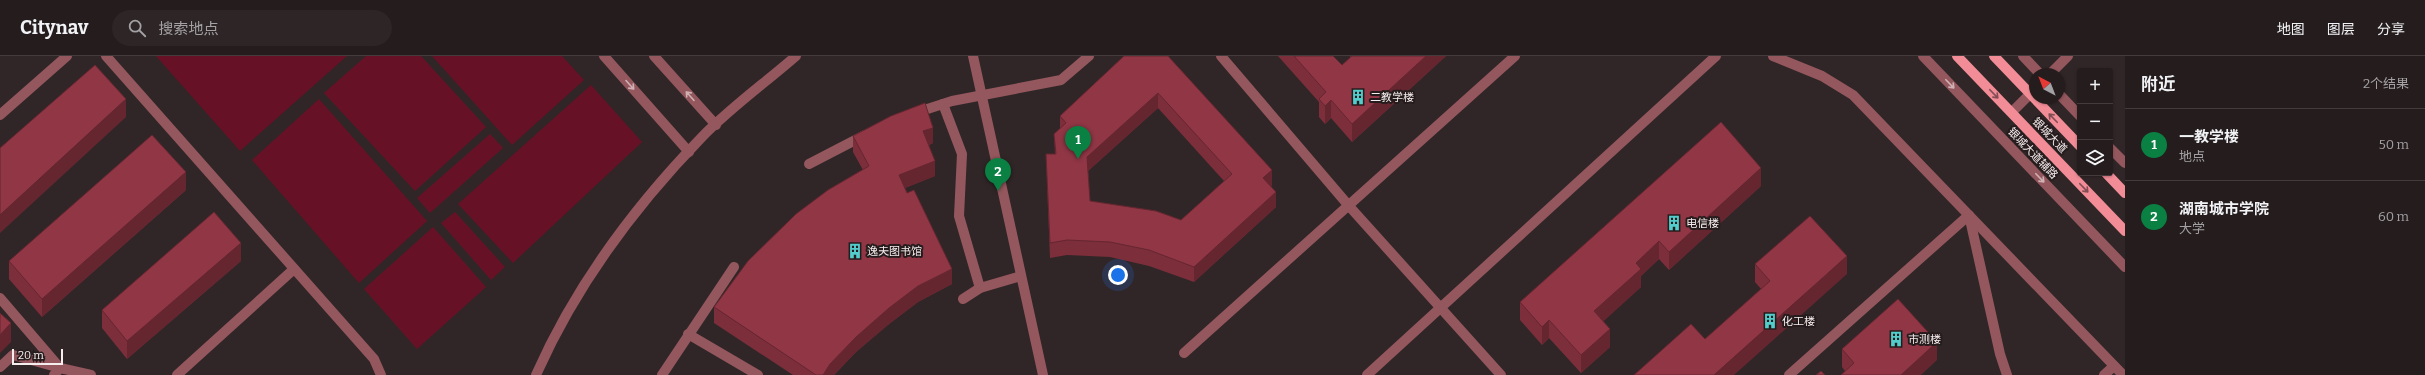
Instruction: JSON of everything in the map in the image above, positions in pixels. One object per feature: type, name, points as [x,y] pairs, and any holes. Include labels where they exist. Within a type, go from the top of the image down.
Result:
[{"type":"main road","name":"银城大道","points":[[1957,56],[2125,231]]},
{"type":"main road","name":"银城大道","points":[[1994,56],[2029,87]]},
{"type":"main road","name":"银城大道","points":[[2044,104],[2077,142]]},
{"type":"main road","points":[[2109,176],[2125,193]]},
{"type":"street","points":[[0,115],[67,56]]},
{"type":"street","points":[[106,56],[374,359],[381,375]]},
{"type":"street","points":[[604,56],[689,152]]},
{"type":"street","points":[[654,56],[716,125]]},
{"type":"street","points":[[536,375],[547,350],[588,279],[636,213],[689,152],[716,125],[796,56]]},
{"type":"street","points":[[973,56],[1043,375]]},
{"type":"street","points":[[906,116],[943,104],[1061,80],[1089,56]]},
{"type":"street","points":[[1221,56],[1349,206],[1441,306],[1501,375]]},
{"type":"street","points":[[1184,353],[1515,56]]},
{"type":"street","points":[[1367,375],[1716,56]]},
{"type":"street","points":[[1773,56],[1822,76],[1853,95],[2122,375]]},
{"type":"street","name":"银城大道辅路","points":[[1923,56],[2125,267]]},
{"type":"street","points":[[2023,56],[2034,68]]},
{"type":"street","points":[[2056,68],[2068,56]]},
{"type":"street","points":[[2012,112],[2029,95]]},
{"type":"street","points":[[2065,100],[2077,113]]},
{"type":"street","points":[[943,104],[962,154],[959,216],[980,288]]},
{"type":"street","points":[[808,164],[877,129]]},
{"type":"street","points":[[2113,151],[2125,163]]},
{"type":"street","points":[[1789,375],[1969,215]]},
{"type":"street","points":[[1969,215],[2000,354],[2007,375]]},
{"type":"street","points":[[662,375],[734,267]]},
{"type":"street","points":[[177,375],[294,269]]},
{"type":"street","points":[[962,299],[980,288],[1021,276]]},
{"type":"street","points":[[0,298],[57,371]]},
{"type":"street","points":[[688,334],[758,375]]},
{"type":"street","points":[[0,367],[13,355],[57,371],[91,375]]},
{"type":"street","points":[[2104,375],[2114,366]]},
{"type":"shaded area","points":[[156,56],[347,56],[240,151]]},
{"type":"shaded area","points":[[366,56],[421,56],[486,127],[415,191],[324,93]]},
{"type":"shaded area","points":[[432,56],[562,56],[584,80],[512,145]]},
{"type":"shaded area","points":[[591,85],[642,142],[513,263],[458,204]]},
{"type":"shaded area","points":[[319,99],[427,221],[359,283],[252,160]]},
{"type":"shaded area","points":[[490,134],[503,148],[430,213],[417,198]]},
{"type":"shaded area","points":[[455,212],[505,267],[491,280],[441,223]]},
{"type":"shaded area","points":[[433,227],[486,287],[417,349],[364,289]]},
{"type":"building","points":[[1124,56],[1168,56],[1272,170],[1263,178],[1276,192],[1194,267],[1149,250],[1110,242],[1067,240],[1050,243],[1046,154],[1056,154],[1054,134],[1066,123],[1060,116]],"holes":[[[1158,93],[1232,174],[1181,220],[1156,211],[1090,201],[1087,157]]]},
{"type":"building","points":[[1294,56],[1333,56],[1342,65],[1352,56],[1426,56],[1352,124],[1331,100],[1325,106],[1319,99],[1326,92]]},
{"type":"building","points":[[95,65],[126,99],[0,215],[0,148]]},
{"type":"building","name":"逸夫图书馆","points":[[925,103],[933,128],[923,131],[935,161],[899,175],[907,193],[914,190],[952,269],[918,286],[889,308],[856,337],[830,364],[823,375],[816,375],[714,307],[748,261],[796,214],[828,190],[869,166],[853,136],[891,116]]},
{"type":"building","name":"电信楼","points":[[1721,122],[1761,168],[1669,252],[1659,241],[1636,263],[1641,269],[1594,311],[1610,329],[1581,355],[1549,320],[1542,327],[1520,302]]},
{"type":"building","points":[[152,135],[186,172],[42,299],[9,261]]},
{"type":"building","points":[[214,212],[241,243],[127,341],[102,310]]},
{"type":"building","name":"化工楼","points":[[1810,216],[1847,256],[1714,375],[1634,375],[1691,324],[1705,339],[1770,281],[1755,264]]},
{"type":"building","name":"市测楼","points":[[1898,299],[1937,342],[1901,375],[1841,375],[1854,363],[1842,349]]},
{"type":"building","points":[[0,313],[11,323],[0,335]]},
{"type":"building","points":[[1821,371],[1825,375],[1816,375]]},
{"type":"place","name":"二教学楼","points":[[1358,97]]},
{"type":"place","name":"一教学楼","points":[[1078,159]]},
{"type":"place","name":"湖南城市学院","points":[[998,191]]},
{"type":"place","name":"电信楼","points":[[1674,223]]},
{"type":"place","name":"逸夫图书馆","points":[[855,251]]},
{"type":"place","name":"化工楼","points":[[1770,321]]},
{"type":"place","name":"市测楼","points":[[1896,339]]}]
